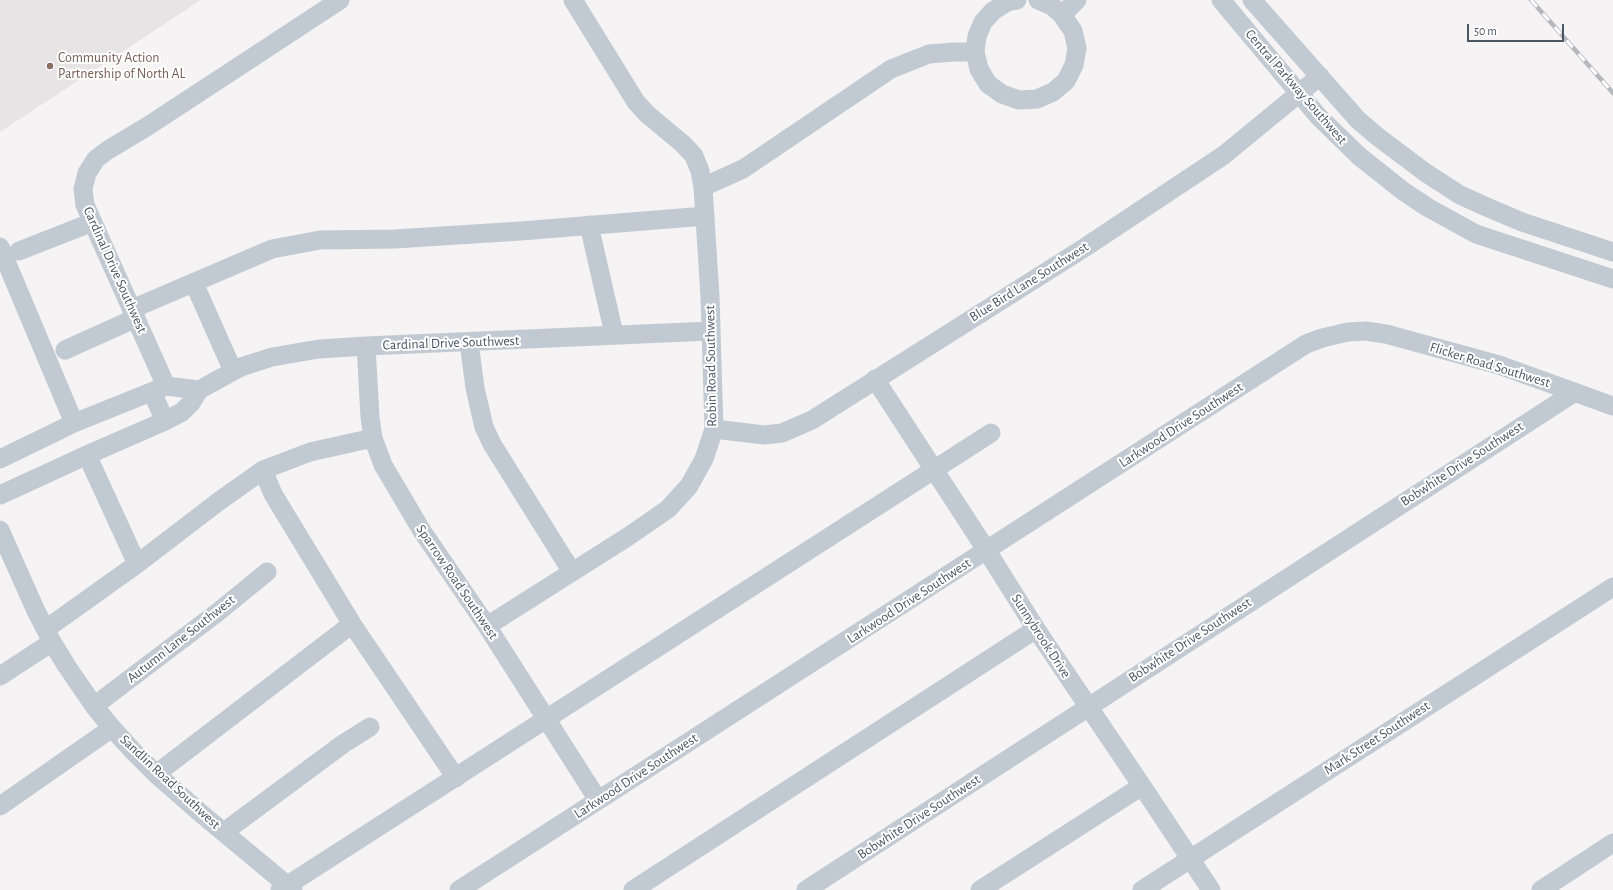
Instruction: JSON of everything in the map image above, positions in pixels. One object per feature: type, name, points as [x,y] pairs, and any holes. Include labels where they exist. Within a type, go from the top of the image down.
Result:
[{"type":"street","name":"Cardinal Drive Southwest","points":[[165,422],[159,389],[134,314],[85,205],[83,189],[87,173],[96,159],[340,0]]},
{"type":"street","name":"Robin Road Southwest","points":[[487,626],[668,509],[689,486],[704,459],[714,429],[714,376],[705,216],[703,187],[700,171],[694,156],[683,144],[658,125],[636,102],[573,0]]},
{"type":"street","points":[[1017,0],[1007,2],[994,11],[983,22],[977,36],[975,52],[979,69],[988,84],[1002,94],[1019,100],[1037,99],[1053,92],[1066,81],[1074,65],[1077,48],[1073,31],[1062,15],[1052,6],[1038,0]]},
{"type":"street","points":[[1062,15],[1077,0]]},
{"type":"street","name":"Central Parkway Southwest","points":[[1221,0],[1333,131],[1359,156],[1403,191],[1439,214],[1476,234],[1613,279]]},
{"type":"street","name":"Central Parkway Southwest","points":[[1252,0],[1358,120],[1426,173],[1460,195],[1522,222],[1613,252]]},
{"type":"street","points":[[703,187],[742,168],[891,69],[930,54],[975,52]]},
{"type":"street","name":"Blue Bird Lane Southwest","points":[[714,429],[764,435],[782,433],[812,420],[1084,248],[1224,155],[1320,76]]},
{"type":"street","points":[[65,350],[194,283],[272,249],[320,240],[395,239],[705,216]]},
{"type":"street","points":[[19,251],[93,222]]},
{"type":"street","points":[[589,225],[614,334]]},
{"type":"street","points":[[0,247],[74,423]]},
{"type":"street","points":[[194,283],[233,371]]},
{"type":"street","name":"Cardinal Drive Southwest","points":[[0,495],[87,454],[165,422],[182,412],[191,403],[199,390],[240,367],[272,356],[319,349],[366,346],[614,334],[711,331]]},
{"type":"street","name":"Flicker Road Southwest","points":[[1365,331],[1386,334],[1499,365],[1613,406]]},
{"type":"street","name":"Larkwood Drive Southwest","points":[[460,890],[1306,344],[1335,335],[1365,331]]},
{"type":"street","points":[[469,342],[474,388],[484,427],[492,444],[572,572]]},
{"type":"street","name":"Sparrow Road Southwest","points":[[366,346],[370,417],[373,438],[383,464],[422,531],[548,719],[598,800]]},
{"type":"street","name":"Sunnybrook Drive","points":[[875,379],[987,551],[1036,630],[1211,890]]},
{"type":"street","points":[[0,459],[74,423],[159,389],[199,390]]},
{"type":"street","name":"Bobwhite Drive Southwest","points":[[806,890],[1575,392]]},
{"type":"street","points":[[287,889],[456,778],[991,433]]},
{"type":"street","points":[[0,676],[138,564],[218,502],[263,470],[310,452],[373,438]]},
{"type":"street","points":[[87,454],[138,564]]},
{"type":"street","points":[[263,470],[273,494],[352,624],[456,778]]},
{"type":"street","name":"Sandlin Road Southwest","points":[[0,530],[36,611],[66,665],[94,706],[112,728],[156,774],[224,832],[287,889]]},
{"type":"street","name":"Autumn Lane Southwest","points":[[94,706],[218,612],[267,572]]},
{"type":"street","name":"Mark Street Southwest","points":[[1142,890],[1613,587]]},
{"type":"street","points":[[156,774],[352,624]]},
{"type":"street","points":[[633,890],[1036,630]]},
{"type":"street","points":[[224,832],[343,744],[370,727]]},
{"type":"street","points":[[0,806],[112,728]]},
{"type":"street","points":[[980,890],[1142,786]]},
{"type":"street","points":[[1541,890],[1613,843]]},
{"type":"shaded area","name":"Community Action Partnership of North AL","points":[[0,0],[201,0],[0,132]]},
{"type":"railway","points":[[1531,0],[1613,93]]},
{"type":"place","name":"Community Action Partnership of North AL","points":[[50,66]]}]
